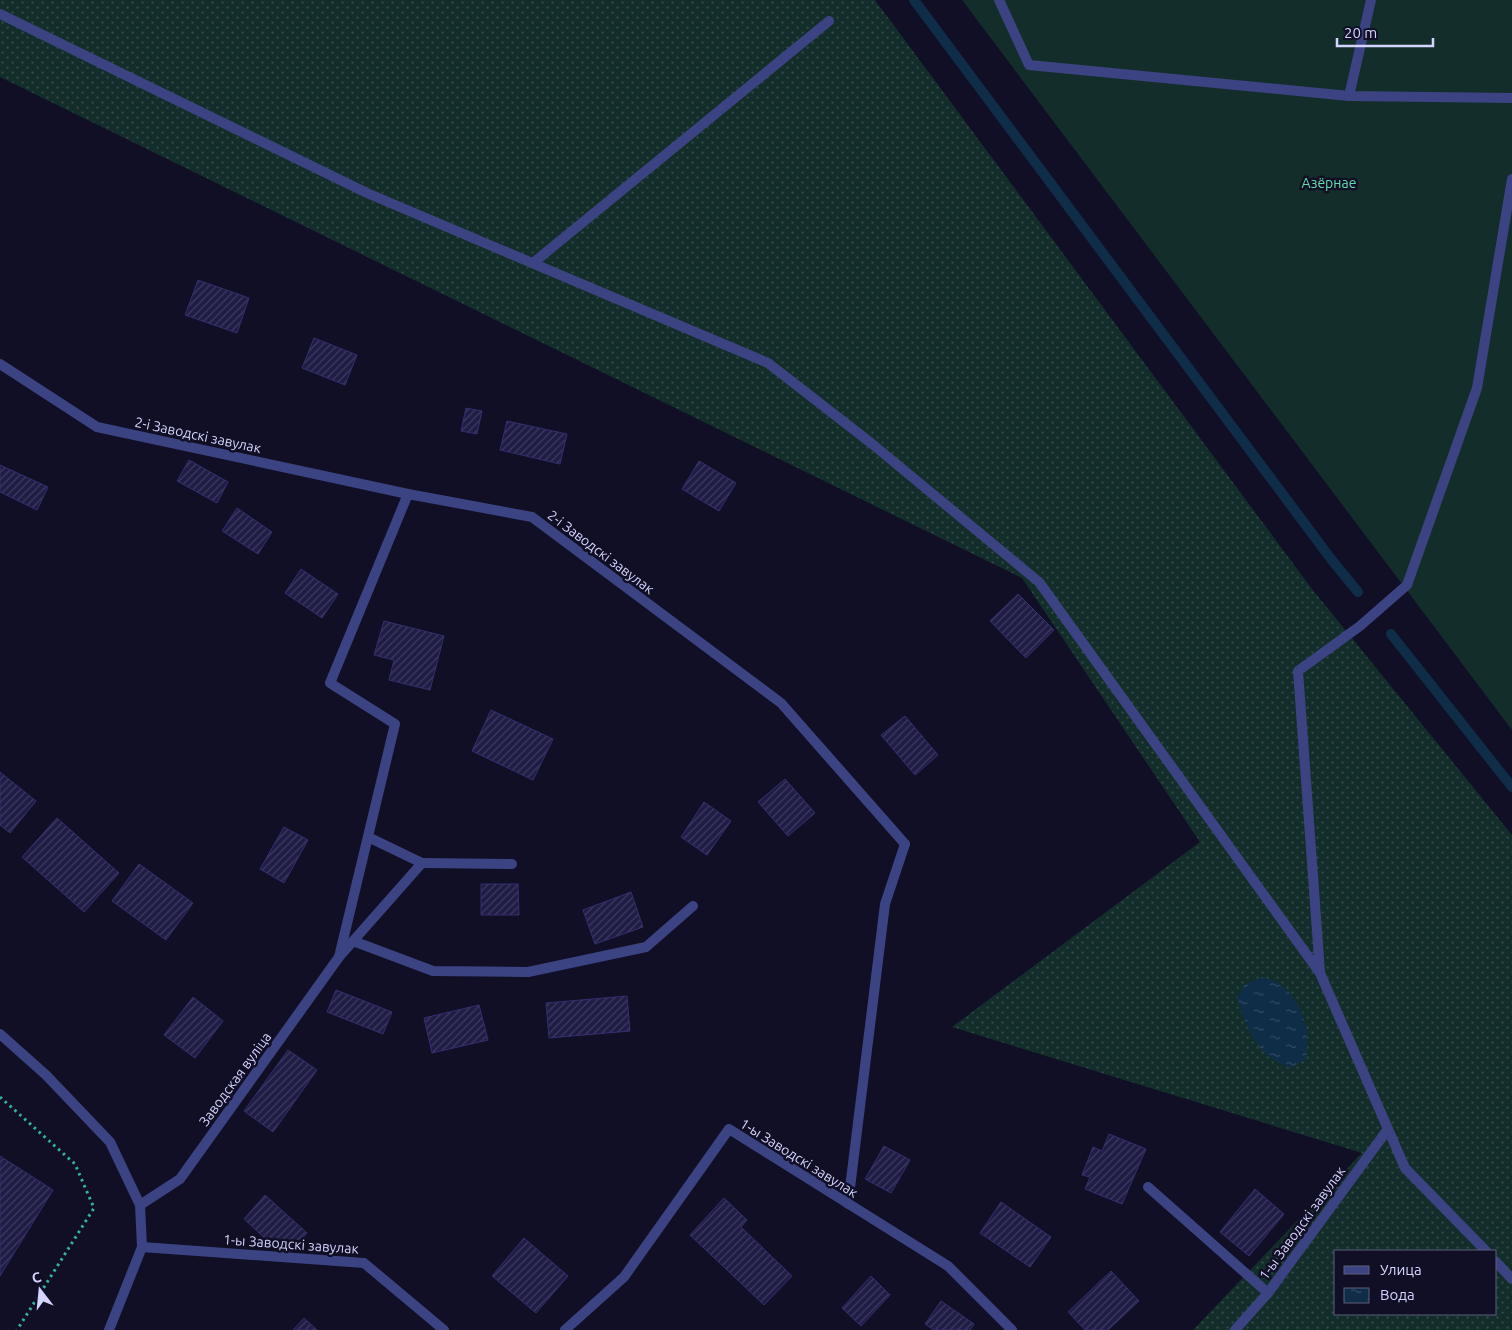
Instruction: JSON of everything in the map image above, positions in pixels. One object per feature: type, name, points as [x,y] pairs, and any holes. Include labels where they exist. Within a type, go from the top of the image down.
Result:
[{"type":"street","points":[[999,0],[1029,65],[1349,96],[1512,98]]},
{"type":"street","points":[[1349,96],[1371,0]]},
{"type":"street","points":[[0,14],[367,193],[768,363],[871,443],[1039,582],[1320,973],[1405,1168],[1485,1250]]},
{"type":"street","points":[[533,264],[828,21]]},
{"type":"street","points":[[1320,973],[1298,671],[1360,626],[1407,585],[1477,388],[1512,179]]},
{"type":"street","name":"2-і Заводскі завулак","points":[[0,364],[97,427],[408,494],[532,517],[781,703],[905,844],[885,904],[848,1204]]},
{"type":"street","points":[[339,957],[395,724],[330,683],[408,494]]},
{"type":"street","points":[[368,837],[422,863],[512,864]]},
{"type":"street","name":"Заводская вуліца","points":[[140,1205],[180,1179],[339,957],[422,863]]},
{"type":"street","points":[[353,941],[433,972],[528,972],[646,947],[693,906]]},
{"type":"street","points":[[0,1034],[46,1075],[110,1142],[140,1205],[142,1247],[109,1330]]},
{"type":"street","name":"1-ы Заводскі завулак","points":[[565,1330],[624,1277],[729,1130],[948,1266],[1012,1330]]},
{"type":"street","name":"1-ы Заводскі завулак","points":[[1235,1330],[1268,1292],[1388,1130]]},
{"type":"street","points":[[1148,1187],[1268,1292]]},
{"type":"street","name":"1-ы Заводскі завулак","points":[[142,1247],[364,1263],[444,1330]]},
{"type":"street","points":[[1497,1263],[1512,1279]]},
{"type":"path","points":[[0,1097],[75,1164],[94,1208],[17,1330]]},
{"type":"green space","points":[[0,0],[875,0],[1312,589],[1512,835],[1512,1330],[1193,1330],[1362,1153],[952,1027],[1200,842],[1022,578],[0,77]]},
{"type":"green space","name":"Азёрнае","points":[[962,0],[1512,0],[1512,730]]},
{"type":"water","points":[[1263,977],[1277,982],[1289,992],[1302,1012],[1308,1036],[1306,1059],[1290,1068],[1271,1058],[1257,1044],[1242,1014],[1237,998],[1245,984]]},
{"type":"building","points":[[198,280],[249,298],[237,333],[185,315]]},
{"type":"building","points":[[314,338],[357,355],[345,385],[302,368]]},
{"type":"building","points":[[466,408],[482,411],[477,434],[461,431]]},
{"type":"building","points":[[507,421],[567,434],[560,464],[500,450]]},
{"type":"building","points":[[189,460],[228,482],[217,503],[177,481]]},
{"type":"building","points":[[699,461],[736,483],[719,511],[682,489]]},
{"type":"building","points":[[0,465],[48,487],[37,510],[0,492]]},
{"type":"building","points":[[237,508],[272,532],[258,554],[222,531]]},
{"type":"building","points":[[301,569],[338,594],[322,618],[285,593]]},
{"type":"building","points":[[1018,594],[1054,630],[1026,658],[990,621]]},
{"type":"building","points":[[384,621],[444,636],[430,690],[389,680],[394,660],[374,655]]},
{"type":"building","points":[[491,710],[553,739],[533,780],[472,751]]},
{"type":"building","points":[[905,716],[938,755],[915,775],[881,735]]},
{"type":"building","points":[[0,772],[36,801],[10,833],[0,825]]},
{"type":"building","points":[[785,779],[815,813],[788,836],[758,802]]},
{"type":"building","points":[[704,802],[731,821],[707,855],[681,837]]},
{"type":"building","points":[[57,818],[119,873],[84,912],[22,857]]},
{"type":"building","points":[[284,827],[308,840],[284,883],[260,869]]},
{"type":"building","points":[[139,864],[193,903],[166,940],[112,901]]},
{"type":"building","points":[[481,884],[518,884],[519,915],[481,915]]},
{"type":"building","points":[[631,892],[643,927],[595,944],[583,910]]},
{"type":"building","points":[[336,990],[392,1012],[383,1034],[327,1012]]},
{"type":"building","points":[[627,996],[630,1031],[549,1038],[546,1003]]},
{"type":"building","points":[[193,997],[223,1021],[195,1058],[164,1035]]},
{"type":"building","points":[[479,1005],[488,1040],[432,1053],[424,1018]]},
{"type":"building","points":[[288,1050],[317,1070],[273,1132],[244,1111]]},
{"type":"building","points":[[1109,1134],[1146,1149],[1122,1204],[1085,1189],[1090,1177],[1082,1175],[1093,1147],[1102,1151]]},
{"type":"building","points":[[884,1146],[910,1160],[891,1193],[865,1179]]},
{"type":"building","points":[[0,1156],[53,1190],[0,1276]]},
{"type":"building","points":[[1255,1189],[1284,1214],[1249,1256],[1220,1232]]},
{"type":"building","points":[[265,1195],[307,1233],[285,1257],[244,1219]]},
{"type":"building","points":[[724,1198],[747,1220],[741,1227],[792,1276],[764,1305],[690,1235]]},
{"type":"building","points":[[1001,1202],[1051,1237],[1030,1267],[980,1233]]},
{"type":"building","points":[[524,1238],[568,1276],[536,1313],[492,1276]]},
{"type":"building","points":[[1111,1271],[1139,1301],[1108,1330],[1085,1330],[1068,1312]]},
{"type":"building","points":[[871,1276],[890,1295],[861,1326],[842,1308]]},
{"type":"building","points":[[941,1301],[974,1324],[970,1330],[934,1330],[925,1324]]},
{"type":"building","points":[[304,1318],[317,1330],[293,1330]]},
{"type":"waterway","points":[[914,0],[1331,559],[1358,592]]},
{"type":"waterway","points":[[1391,634],[1512,787]]}]
